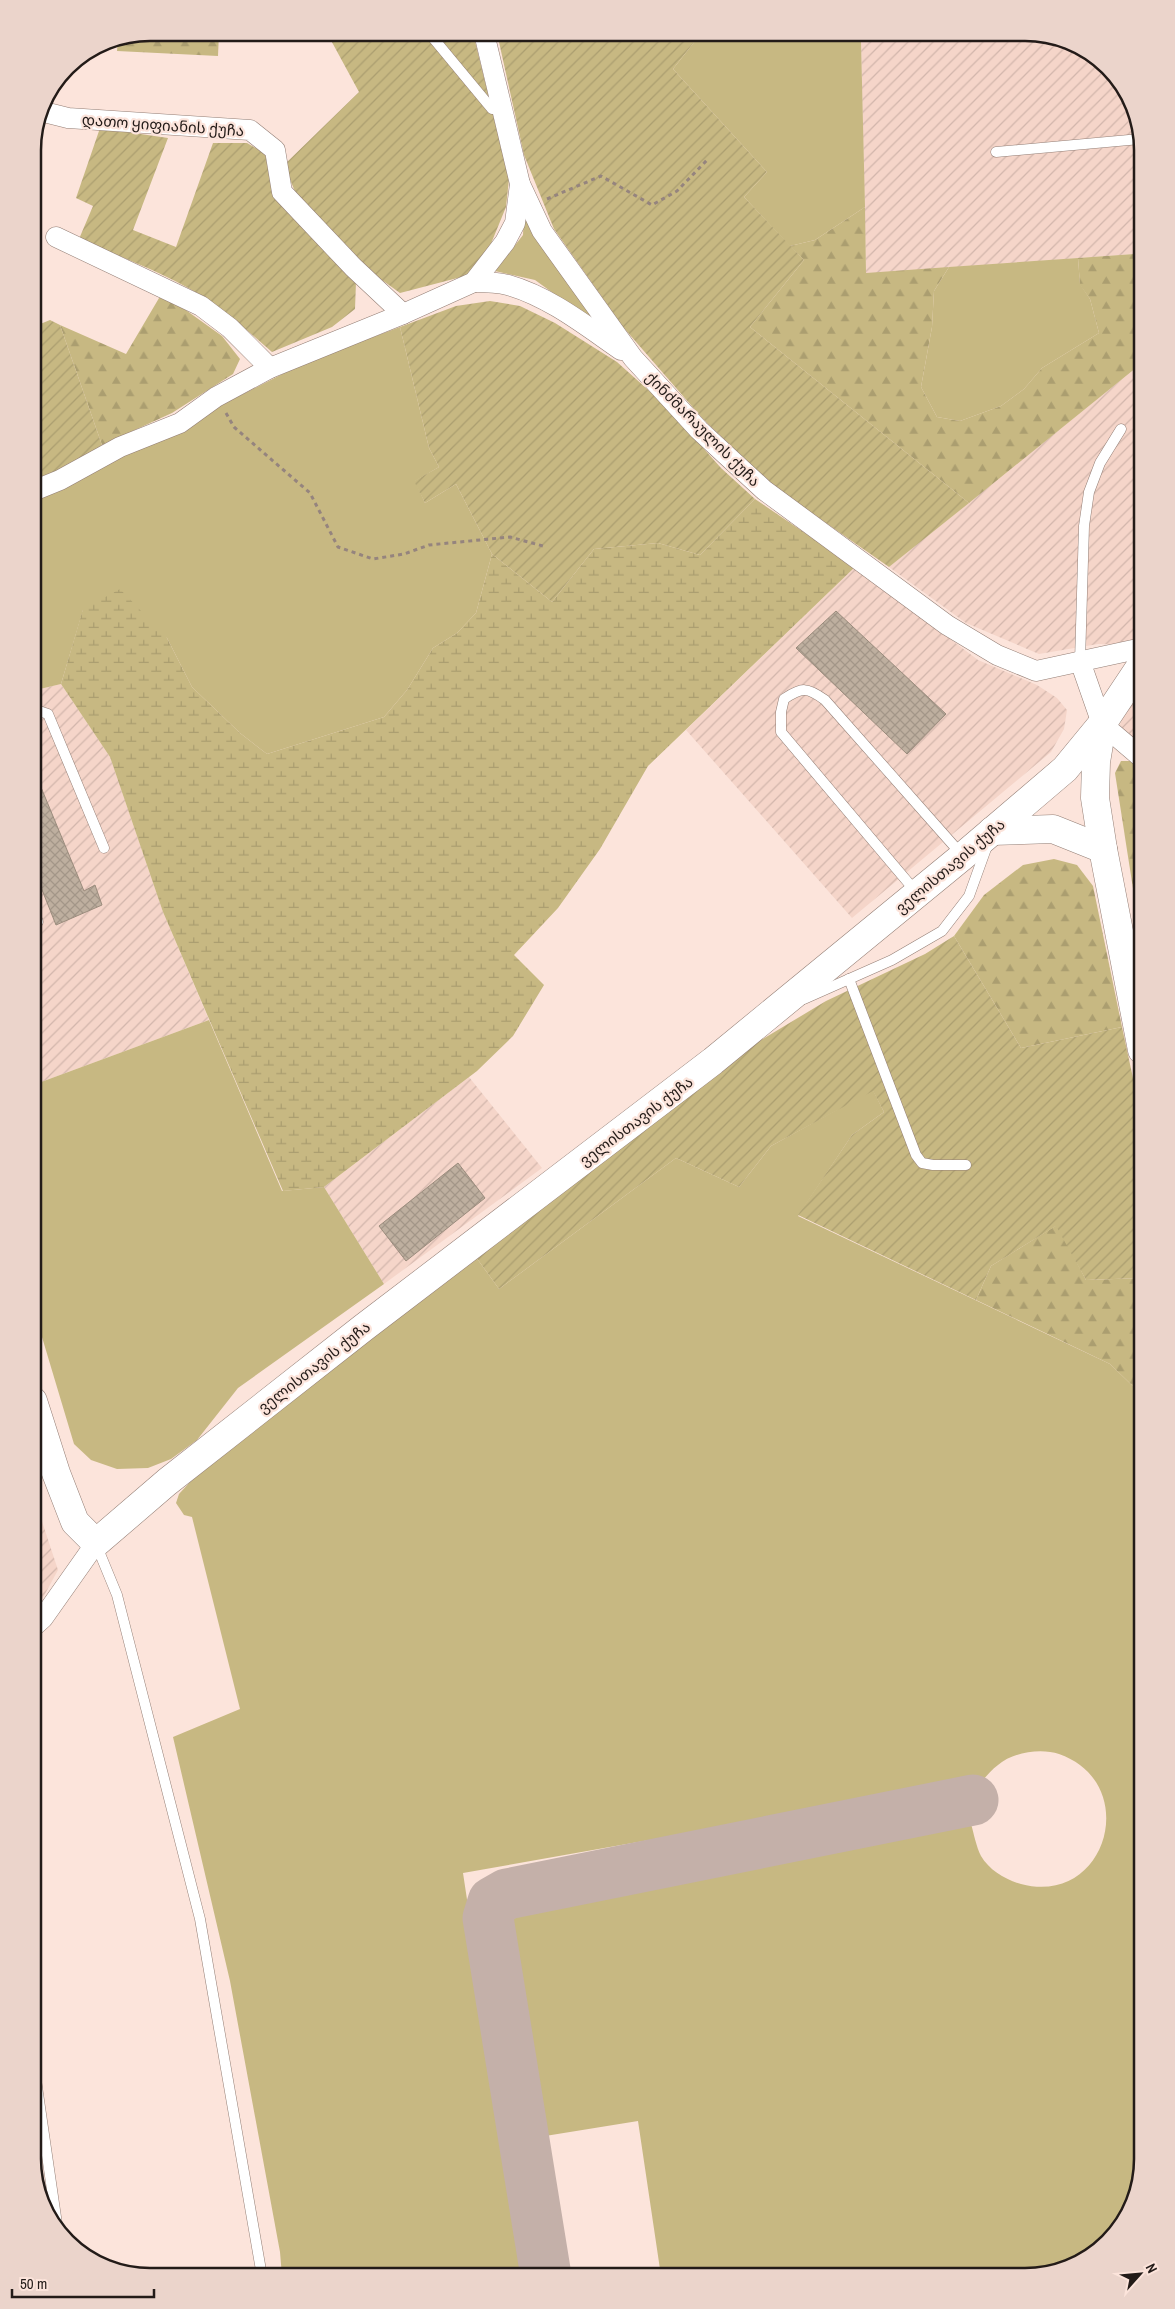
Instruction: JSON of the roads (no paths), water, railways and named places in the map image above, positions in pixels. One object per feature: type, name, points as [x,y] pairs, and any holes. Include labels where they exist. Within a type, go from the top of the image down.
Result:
[{"type":"street","name":"ქინძმარაულის ქუჩა","points":[[486,41],[520,184],[542,231],[632,358],[699,430],[764,490],[947,625],[997,656],[1036,671],[1134,650]]},
{"type":"street","name":"დათო ყიფიანის ქუჩა","points":[[49,112],[68,118],[250,130],[275,150],[282,192],[353,267],[403,314]]},
{"type":"street","points":[[474,282],[505,242],[515,223],[520,184]]},
{"type":"street","points":[[56,237],[201,306],[230,328],[270,368]]},
{"type":"street","points":[[41,487],[60,480],[120,447],[180,423],[216,397],[270,368],[403,314],[474,282],[506,284],[533,294],[572,316],[632,358]]},
{"type":"street","points":[[1080,661],[1102,724],[1096,762],[1095,798],[1134,1009]]},
{"type":"street","name":"ველისთავის ქუჩა","points":[[96,1543],[167,1482],[363,1328],[706,1067],[963,856],[1065,769],[1128,691],[1134,679]]},
{"type":"street","points":[[1102,724],[1134,751]]},
{"type":"street","points":[[992,831],[1053,829],[1103,849]]},
{"type":"street","points":[[41,1425],[56,1473],[75,1522],[96,1543],[41,1612]]},
{"type":"lane","points":[[436,41],[492,109],[503,108]]},
{"type":"lane","points":[[996,152],[1134,140]]},
{"type":"lane","points":[[1080,661],[1084,526],[1089,492],[1100,463],[1121,429]]},
{"type":"lane","points":[[917,894],[781,732],[781,712],[784,699],[798,690],[812,690],[825,700],[963,856]]},
{"type":"lane","points":[[41,712],[48,714],[104,848]]},
{"type":"lane","points":[[769,1015],[892,960],[942,931],[968,896],[992,831]]},
{"type":"lane","points":[[849,979],[916,1155],[922,1162],[933,1165],[966,1165]]},
{"type":"lane","points":[[96,1543],[117,1595],[200,1919],[261,2268]]},
{"type":"lane","points":[[41,2131],[55,2210]]}]
